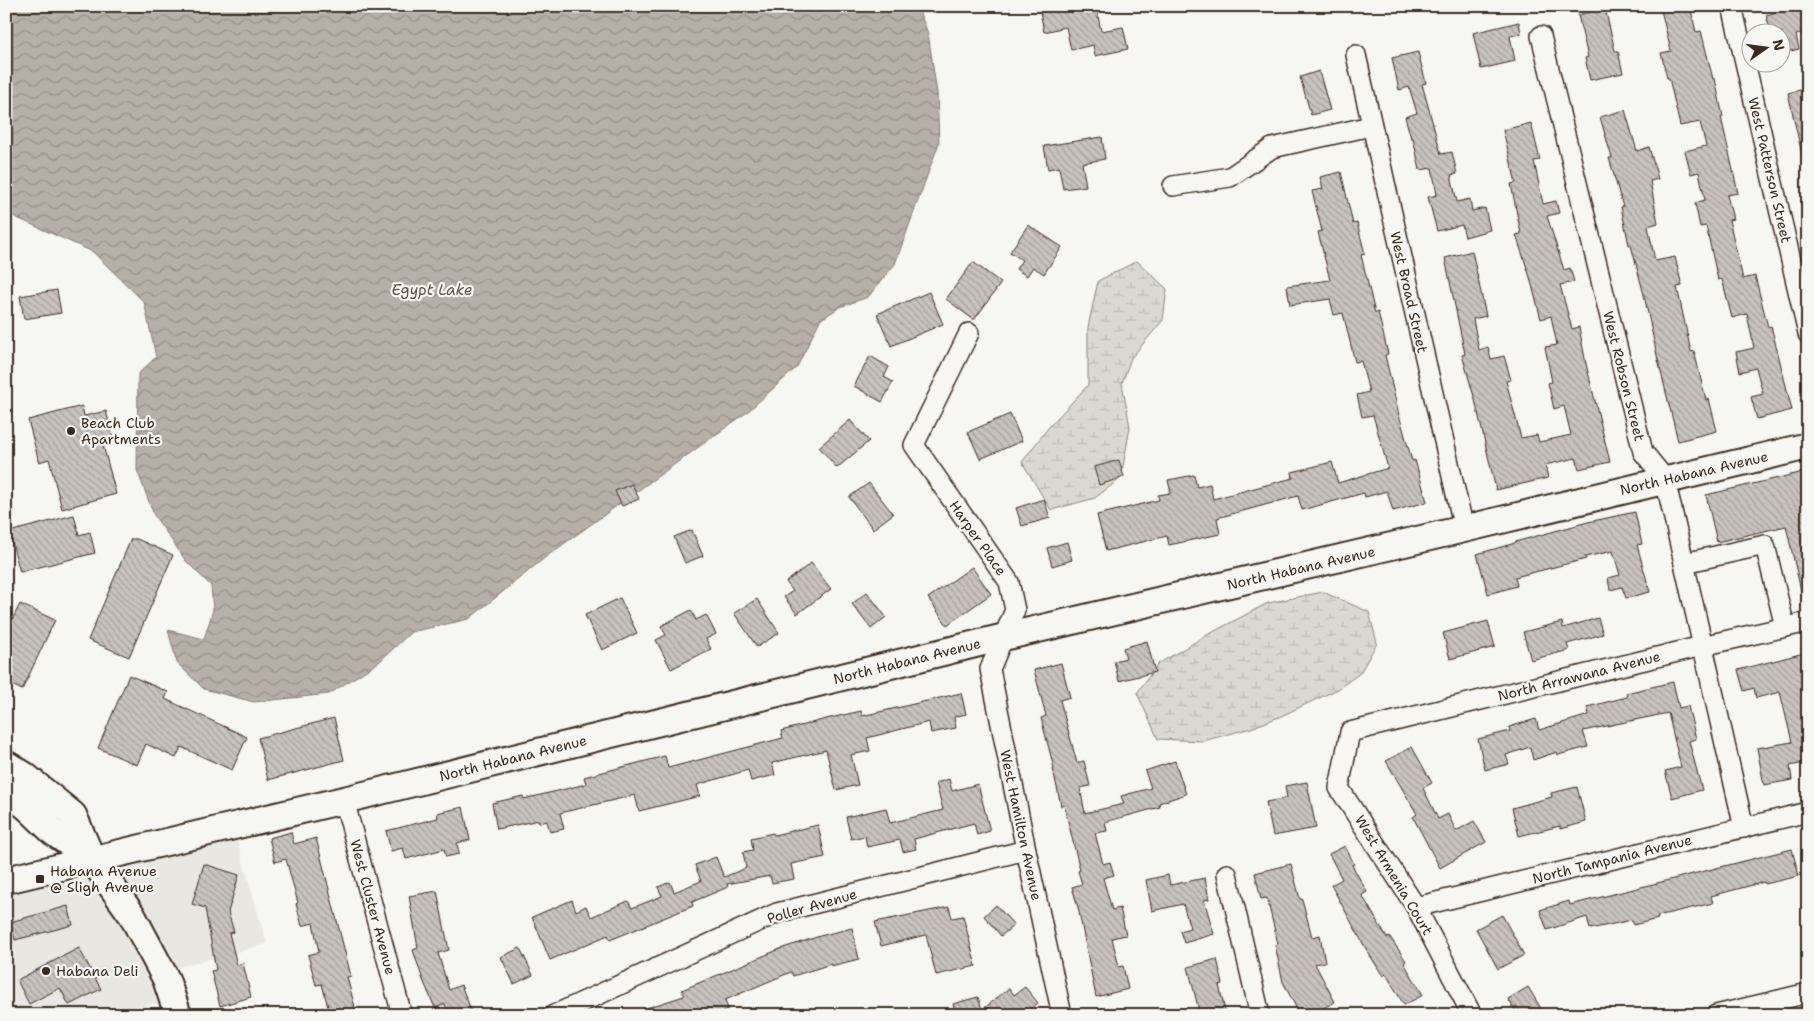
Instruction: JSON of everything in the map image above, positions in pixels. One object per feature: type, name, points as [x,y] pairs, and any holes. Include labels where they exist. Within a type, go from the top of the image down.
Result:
[{"type":"street","name":"West Patterson Street","points":[[1732,6],[1808,334]]},
{"type":"street","name":"West Robson Street","points":[[1541,36],[1643,452],[1666,479],[1744,828]]},
{"type":"street","name":"West Broad Street","points":[[1356,55],[1464,529]]},
{"type":"street","points":[[1173,186],[1230,177],[1272,148],[1371,126]]},
{"type":"street","name":"Harper Place","points":[[970,333],[914,445],[1009,582],[1015,610],[1004,637]]},
{"type":"street","name":"North Habana Avenue","points":[[6,880],[344,800],[1004,637],[1808,446]]},
{"type":"street","points":[[1684,564],[1765,545],[1785,627]]},
{"type":"street","name":"North Arrawana Avenue","points":[[1350,732],[1808,622]]},
{"type":"street","name":"West Hamilton Avenue","points":[[1004,637],[990,669],[1026,850],[1062,1015]]},
{"type":"street","name":"West Armenia Court","points":[[1350,732],[1339,788],[1416,907],[1472,1015]]},
{"type":"street","points":[[6,764],[24,775],[73,815],[92,859],[132,915],[166,979],[178,1015]]},
{"type":"street","points":[[6,791],[27,807],[53,832],[92,859]]},
{"type":"street","name":"West Cluster Avenue","points":[[344,800],[402,1015]]},
{"type":"street","name":"North Tampania Avenue","points":[[1416,907],[1808,812]]},
{"type":"street","name":"Poller Avenue","points":[[554,1015],[777,913],[1026,850]]},
{"type":"street","points":[[1227,874],[1260,1015]]},
{"type":"street","points":[[1716,1015],[1808,993]]},
{"type":"shaded area","points":[[235,834],[267,944],[171,969],[107,864]]},
{"type":"shaded area","points":[[86,868],[124,920],[164,1002],[96,1015],[9,1015],[6,1004],[6,888]]},
{"type":"green space","points":[[1137,261],[1167,289],[1163,320],[1131,358],[1122,383],[1130,427],[1121,478],[1095,498],[1051,510],[1022,462],[1048,428],[1088,385],[1088,327],[1098,281]]},
{"type":"green space","points":[[1323,592],[1369,612],[1377,643],[1360,673],[1338,689],[1251,728],[1203,741],[1158,739],[1137,693],[1158,664],[1207,635],[1268,603]]},
{"type":"water","name":"Egypt Lake","points":[[6,6],[917,6],[928,33],[937,93],[939,143],[895,264],[868,297],[840,307],[820,320],[797,367],[746,413],[547,556],[469,619],[411,632],[379,662],[329,694],[254,702],[204,689],[177,663],[168,630],[204,639],[213,610],[211,586],[186,561],[154,515],[137,470],[138,374],[156,357],[144,302],[93,252],[6,213]]},
{"type":"building","points":[[1039,6],[1096,6],[1101,31],[1123,27],[1128,49],[1095,56],[1093,45],[1071,50],[1066,27],[1044,32]]},
{"type":"building","points":[[1660,6],[1690,6],[1696,32],[1701,31],[1713,79],[1715,79],[1723,117],[1721,117],[1738,193],[1727,195],[1733,219],[1729,220],[1743,279],[1755,276],[1768,327],[1771,326],[1792,410],[1757,419],[1751,397],[1763,394],[1756,368],[1740,372],[1736,352],[1754,348],[1747,314],[1732,318],[1722,279],[1718,280],[1706,226],[1700,227],[1695,203],[1705,200],[1699,172],[1691,174],[1685,151],[1706,146],[1700,122],[1680,126],[1661,53],[1671,51]]},
{"type":"building","points":[[1808,6],[1808,32],[1796,35],[1799,49],[1792,51],[1792,22],[1768,22],[1766,15]]},
{"type":"building","points":[[1605,8],[1615,51],[1618,51],[1623,73],[1590,80],[1585,58],[1588,57],[1578,15]]},
{"type":"building","points":[[1519,22],[1521,34],[1510,36],[1515,61],[1481,69],[1473,33]]},
{"type":"building","points":[[1418,52],[1426,83],[1422,84],[1441,154],[1452,152],[1457,174],[1451,175],[1457,202],[1470,199],[1472,211],[1485,208],[1490,230],[1465,237],[1462,225],[1437,231],[1428,197],[1437,195],[1432,168],[1420,170],[1413,138],[1411,138],[1405,117],[1417,113],[1409,87],[1399,90],[1392,58]]},
{"type":"building","points":[[1319,71],[1330,110],[1311,115],[1300,77]]},
{"type":"building","points":[[1808,88],[1808,158],[1803,159],[1788,93]]},
{"type":"building","points":[[1625,110],[1637,151],[1649,147],[1658,179],[1650,181],[1658,223],[1648,226],[1655,261],[1675,257],[1682,286],[1677,287],[1691,352],[1694,351],[1706,400],[1709,399],[1717,431],[1678,441],[1644,295],[1631,245],[1629,245],[1621,207],[1623,207],[1609,158],[1612,158],[1600,117]]},
{"type":"building","points":[[1531,123],[1540,160],[1534,161],[1543,204],[1556,201],[1559,213],[1547,216],[1564,270],[1570,268],[1574,282],[1560,285],[1572,329],[1579,327],[1610,462],[1579,469],[1576,458],[1545,465],[1548,478],[1496,490],[1475,400],[1462,355],[1465,354],[1445,258],[1472,251],[1486,316],[1473,319],[1479,350],[1488,347],[1491,359],[1504,356],[1511,380],[1506,381],[1521,438],[1537,435],[1539,442],[1571,435],[1564,406],[1554,409],[1548,383],[1552,382],[1545,347],[1557,345],[1551,316],[1541,319],[1516,235],[1521,234],[1511,184],[1516,183],[1503,130]]},
{"type":"building","points":[[1102,137],[1105,159],[1082,163],[1086,186],[1063,189],[1059,167],[1048,169],[1044,146]]},
{"type":"building","points":[[1341,172],[1353,224],[1357,223],[1365,254],[1361,255],[1375,313],[1378,312],[1388,354],[1385,355],[1398,411],[1412,461],[1415,460],[1427,502],[1393,511],[1387,491],[1365,497],[1364,493],[1302,510],[1298,496],[1217,518],[1220,534],[1169,545],[1167,536],[1106,551],[1097,515],[1159,500],[1158,495],[1171,493],[1168,480],[1194,475],[1197,487],[1210,484],[1213,499],[1293,478],[1292,472],[1332,462],[1338,483],[1388,468],[1373,415],[1362,417],[1357,395],[1369,392],[1361,361],[1355,362],[1343,313],[1334,315],[1330,299],[1290,305],[1287,286],[1330,280],[1318,232],[1322,231],[1312,191],[1323,189],[1320,177]]},
{"type":"building","points":[[1028,225],[1062,247],[1044,274],[1033,267],[1027,276],[1016,269],[1022,260],[1010,252]]},
{"type":"building","points":[[973,262],[1001,283],[974,320],[946,299]]},
{"type":"building","points":[[57,290],[61,313],[24,319],[20,296]]},
{"type":"building","points":[[929,292],[943,324],[891,346],[877,314]]},
{"type":"building","points":[[870,356],[889,367],[884,377],[893,382],[882,402],[854,386]]},
{"type":"building","points":[[82,406],[84,416],[106,411],[114,442],[103,445],[116,494],[62,509],[49,459],[39,462],[28,420]]},
{"type":"building","points":[[1010,414],[1022,441],[980,459],[968,432]]},
{"type":"building","points":[[850,420],[869,441],[837,468],[819,447]]},
{"type":"building","points":[[1119,460],[1124,477],[1099,485],[1094,467]]},
{"type":"building","points":[[1808,471],[1808,599],[1803,599],[1786,526],[1717,542],[1706,495]]},
{"type":"building","points":[[869,483],[893,514],[873,529],[849,497]]},
{"type":"building","points":[[632,484],[639,499],[622,506],[615,491]]},
{"type":"building","points":[[1044,499],[1050,518],[1022,526],[1016,508]]},
{"type":"building","points":[[1635,512],[1642,544],[1637,545],[1650,592],[1626,598],[1622,587],[1610,590],[1608,578],[1620,575],[1613,551],[1515,577],[1517,586],[1488,594],[1477,554],[1588,522]]},
{"type":"building","points":[[74,515],[79,535],[90,532],[95,553],[20,572],[9,532]]},
{"type":"building","points":[[692,530],[703,556],[685,563],[674,537]]},
{"type":"building","points":[[131,539],[137,539],[173,555],[129,657],[88,640]]},
{"type":"building","points":[[1067,542],[1072,560],[1052,566],[1047,548]]},
{"type":"building","points":[[811,563],[831,589],[797,614],[784,597],[793,591],[786,582]]},
{"type":"building","points":[[972,567],[991,594],[947,625],[928,598]]},
{"type":"building","points":[[867,592],[886,617],[871,629],[852,604]]},
{"type":"building","points":[[620,598],[637,633],[602,650],[585,615]]},
{"type":"building","points":[[757,599],[779,633],[757,647],[734,613]]},
{"type":"building","points":[[20,604],[55,620],[22,690],[6,682],[6,632]]},
{"type":"building","points":[[691,610],[696,620],[706,615],[716,634],[706,639],[711,649],[671,669],[656,640],[666,635],[661,626]]},
{"type":"building","points":[[1598,618],[1603,634],[1567,644],[1569,650],[1531,660],[1523,632],[1562,622],[1563,628]]},
{"type":"building","points":[[1488,621],[1495,647],[1450,659],[1443,633]]},
{"type":"building","points":[[1147,641],[1155,672],[1119,681],[1114,661],[1126,658],[1123,648]]},
{"type":"building","points":[[1808,652],[1808,762],[1790,766],[1792,780],[1764,785],[1757,748],[1792,742],[1780,692],[1756,698],[1754,688],[1744,691],[1738,670]]},
{"type":"building","points":[[1061,663],[1070,697],[1060,700],[1077,763],[1084,761],[1090,786],[1080,788],[1085,813],[1124,804],[1121,796],[1151,788],[1145,771],[1175,761],[1186,794],[1159,803],[1160,807],[1105,822],[1107,831],[1095,833],[1103,864],[1110,862],[1114,875],[1103,878],[1112,910],[1120,908],[1126,935],[1112,938],[1119,967],[1123,966],[1128,989],[1096,997],[1078,907],[1072,887],[1082,884],[1078,871],[1080,870],[1064,805],[1061,806],[1054,768],[1041,718],[1046,716],[1034,670]]},
{"type":"building","points":[[129,675],[168,692],[165,699],[247,737],[232,770],[181,747],[176,758],[146,744],[137,765],[98,748]]},
{"type":"building","points":[[1673,682],[1679,708],[1688,706],[1696,739],[1689,741],[1702,790],[1672,798],[1665,771],[1681,767],[1668,713],[1583,731],[1588,747],[1558,755],[1557,752],[1533,760],[1530,747],[1506,755],[1509,764],[1485,770],[1478,739],[1510,731],[1509,727],[1536,719],[1539,730],[1589,715],[1587,707],[1627,697],[1626,693]]},
{"type":"building","points":[[961,693],[966,714],[954,717],[956,728],[931,733],[929,722],[867,738],[870,751],[851,755],[858,785],[836,790],[826,750],[772,763],[775,775],[751,781],[748,770],[697,785],[700,796],[639,811],[635,795],[560,813],[564,829],[550,832],[547,821],[539,823],[539,820],[497,829],[492,803],[523,796],[524,799],[586,784],[584,777],[665,756],[668,768],[783,738],[781,731],[826,719],[861,711],[862,716]]},
{"type":"building","points":[[334,718],[344,760],[268,780],[258,738]]},
{"type":"building","points":[[1412,747],[1432,783],[1423,788],[1438,819],[1448,814],[1456,831],[1474,821],[1486,842],[1440,868],[1413,817],[1417,814],[1386,761]]},
{"type":"building","points":[[949,779],[952,791],[978,784],[990,831],[977,835],[974,823],[914,839],[916,849],[903,852],[900,840],[867,847],[865,836],[851,839],[846,817],[886,808],[890,823],[943,810],[936,783]]},
{"type":"building","points":[[1307,782],[1316,828],[1273,836],[1266,802],[1287,798],[1285,786]]},
{"type":"building","points":[[1577,787],[1586,822],[1560,829],[1560,826],[1519,836],[1512,808],[1552,797],[1551,793]]},
{"type":"building","points":[[463,807],[470,840],[457,843],[459,854],[446,857],[444,849],[406,859],[403,848],[391,851],[386,831],[438,818],[437,813]]},
{"type":"building","points":[[818,825],[825,857],[791,864],[794,879],[772,883],[770,876],[727,884],[728,887],[692,902],[693,906],[610,940],[608,935],[550,960],[532,917],[572,900],[576,911],[586,906],[591,917],[628,901],[632,908],[662,896],[658,887],[670,882],[674,892],[701,881],[695,865],[716,857],[724,877],[746,868],[743,852],[753,850],[751,838]]},
{"type":"building","points":[[291,832],[294,844],[316,838],[351,976],[347,977],[357,1015],[330,1015],[322,984],[316,985],[308,955],[319,952],[313,923],[302,926],[286,859],[275,862],[269,838]]},
{"type":"building","points":[[1345,846],[1354,864],[1352,865],[1367,892],[1362,895],[1387,938],[1390,937],[1406,961],[1404,963],[1423,995],[1404,1005],[1386,974],[1383,976],[1366,949],[1331,885],[1342,879],[1329,854]]},
{"type":"building","points":[[1792,849],[1799,876],[1765,884],[1764,882],[1711,896],[1713,903],[1657,916],[1658,919],[1633,925],[1632,920],[1590,929],[1587,917],[1547,930],[1540,910],[1569,901],[1570,905]]},
{"type":"building","points":[[204,864],[239,875],[228,912],[234,932],[229,933],[237,965],[243,963],[251,997],[220,1006],[211,971],[216,970],[205,908],[192,904]]},
{"type":"building","points":[[1291,864],[1312,937],[1320,935],[1325,962],[1315,964],[1335,1002],[1310,1015],[1300,1015],[1283,982],[1275,945],[1278,944],[1267,898],[1261,899],[1255,873]]},
{"type":"building","points":[[1168,875],[1170,885],[1205,878],[1209,899],[1204,900],[1214,934],[1184,943],[1180,931],[1190,928],[1183,904],[1152,911],[1146,880]]},
{"type":"building","points":[[437,891],[449,950],[438,953],[449,990],[461,985],[473,1015],[449,1015],[445,1004],[435,1008],[413,950],[418,948],[409,896]]},
{"type":"building","points":[[996,905],[1014,925],[1001,936],[984,916]]},
{"type":"building","points":[[68,906],[73,925],[15,940],[10,922]]},
{"type":"building","points":[[949,907],[952,918],[963,916],[976,966],[936,975],[926,935],[881,946],[875,922]]},
{"type":"building","points":[[1502,915],[1524,955],[1498,969],[1476,929]]},
{"type":"building","points":[[852,928],[859,959],[831,966],[831,964],[793,976],[791,972],[725,1000],[728,1009],[714,1015],[634,1015],[634,1012],[684,996],[682,990],[780,949]]},
{"type":"building","points":[[79,948],[101,989],[69,1005],[60,988],[29,1004],[17,980]]},
{"type":"building","points":[[520,948],[533,975],[514,984],[501,957]]},
{"type":"building","points":[[1217,959],[1223,984],[1219,985],[1226,1015],[1200,1015],[1188,967]]},
{"type":"building","points":[[1025,987],[1038,1003],[1023,1015],[957,1015],[953,1004],[978,997],[982,1010],[1009,988],[1014,995]]},
{"type":"building","points":[[1528,987],[1545,1015],[1518,1015],[1508,999]]},
{"type":"place","name":"Beach Club Apartments","points":[[71,431]]},
{"type":"place","name":"Habana Avenue @ Sligh Avenue","points":[[40,879]]},
{"type":"place","name":"Habana Deli","points":[[46,971]]}]
